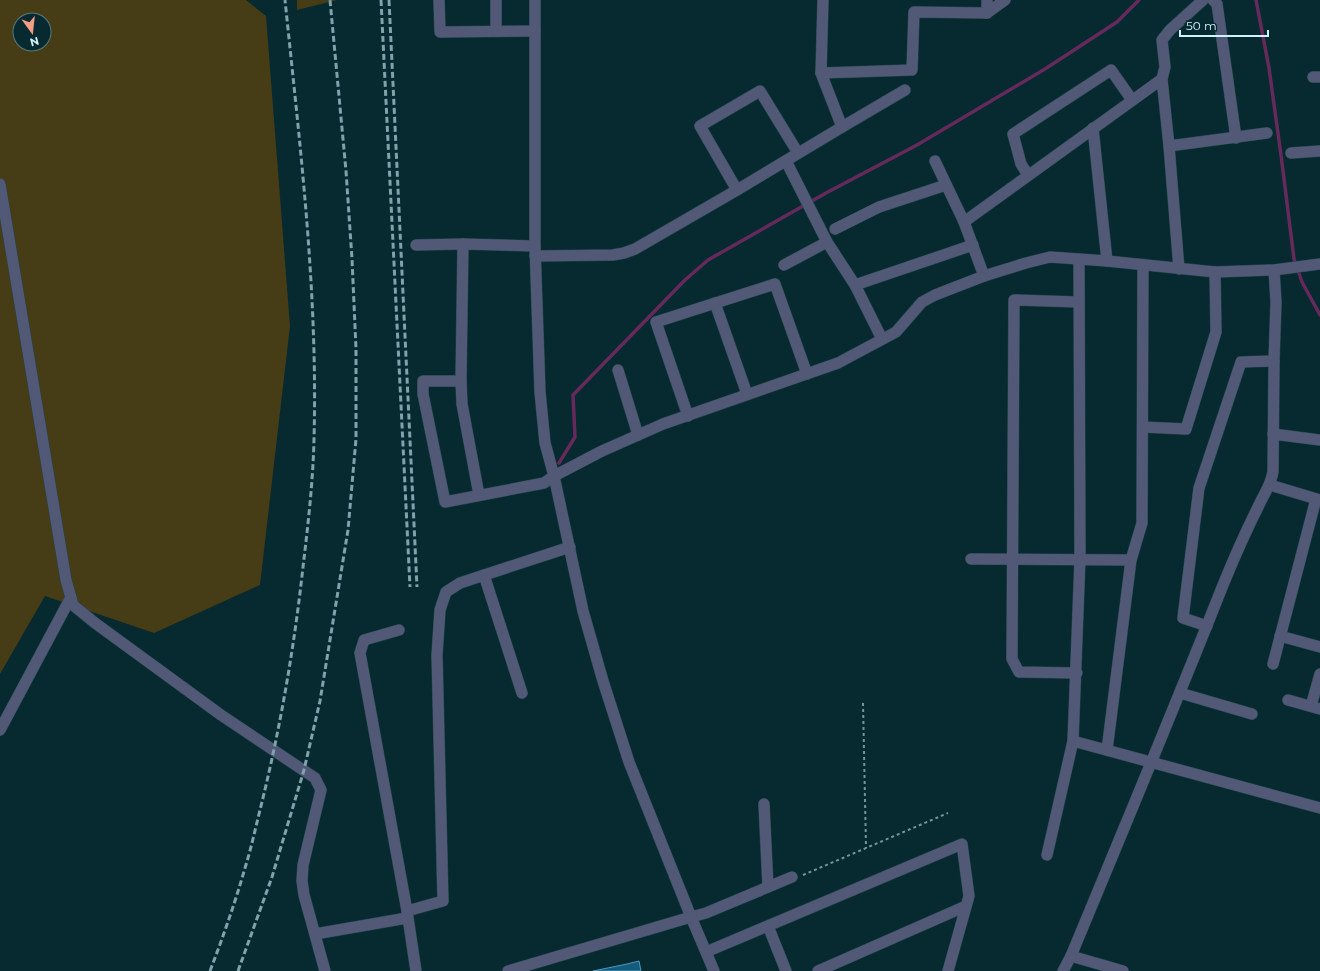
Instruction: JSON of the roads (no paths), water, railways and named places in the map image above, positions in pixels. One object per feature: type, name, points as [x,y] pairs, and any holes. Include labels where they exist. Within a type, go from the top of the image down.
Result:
[{"type":"street","points":[[439,0],[440,32],[535,31]]},
{"type":"street","points":[[496,0],[496,31]]},
{"type":"street","points":[[535,0],[535,251],[540,392],[545,443],[554,476],[585,618],[603,681],[629,762],[714,971]]},
{"type":"street","points":[[823,0],[821,73],[842,127]]},
{"type":"street","points":[[987,0],[987,13]]},
{"type":"street","points":[[821,73],[912,70],[914,12],[987,13],[1005,0]]},
{"type":"street","points":[[1179,269],[1162,79],[1165,67],[1162,40],[1170,30],[1203,0]]},
{"type":"street","points":[[1214,0],[1217,4],[1236,138]]},
{"type":"street","points":[[1028,175],[1021,164],[1013,134],[1111,70],[1132,100]]},
{"type":"street","points":[[964,222],[1162,79]]},
{"type":"street","points":[[416,245],[463,244],[535,251],[624,253],[635,249],[906,90]]},
{"type":"street","points":[[737,190],[700,126],[760,91],[798,153]]},
{"type":"street","points":[[1094,128],[1107,261]]},
{"type":"street","points":[[1169,146],[1267,134]]},
{"type":"street","points":[[1291,153],[1320,150]]},
{"type":"street","points":[[786,161],[827,242],[855,285],[882,339]]},
{"type":"street","points":[[936,161],[964,222],[984,276]]},
{"type":"street","points":[[0,184],[66,580],[73,605],[177,684],[315,778],[321,790],[303,865],[302,881],[304,895],[325,971]]},
{"type":"street","points":[[835,229],[879,207],[946,185]]},
{"type":"street","points":[[784,265],[827,242]]},
{"type":"street","points":[[463,244],[462,404],[479,495]]},
{"type":"street","points":[[855,285],[973,245]]},
{"type":"street","points":[[461,381],[423,381],[423,394],[445,502],[544,483],[554,476],[602,451],[638,435],[747,394],[838,363],[896,332],[922,302],[935,295],[984,276],[1026,263],[1050,257],[1215,272],[1274,270],[1320,264]]},
{"type":"street","points":[[1047,855],[1073,741],[1077,673],[1080,559],[1079,259]]},
{"type":"street","points":[[1107,750],[1131,560],[1142,522],[1143,265]]},
{"type":"street","points":[[1064,971],[1180,693],[1224,582],[1259,504],[1270,485],[1273,472],[1276,302],[1274,270]]},
{"type":"street","points":[[1143,428],[1186,429],[1216,332],[1215,272]]},
{"type":"street","points":[[688,416],[656,322],[774,284],[807,374]]},
{"type":"street","points":[[1077,673],[1019,672],[1012,659],[1012,559],[1014,300],[1078,302]]},
{"type":"street","points":[[715,303],[747,394]]},
{"type":"street","points":[[1207,626],[1183,618],[1199,488],[1241,362],[1274,361]]},
{"type":"street","points":[[618,370],[638,435]]},
{"type":"street","points":[[1273,434],[1320,440]]},
{"type":"street","points":[[1270,485],[1318,500],[1272,664]]},
{"type":"street","points":[[315,934],[407,914],[443,901],[437,655],[440,610],[446,592],[460,583],[570,547]]},
{"type":"street","points":[[971,558],[1131,560]]},
{"type":"street","points":[[484,575],[522,693]]},
{"type":"street","points":[[0,730],[71,597]]},
{"type":"street","points":[[399,630],[364,640],[360,653],[416,971]]},
{"type":"street","points":[[1280,636],[1320,647]]},
{"type":"street","points":[[1288,700],[1316,708],[1320,674]]},
{"type":"street","points":[[1180,693],[1252,714]]},
{"type":"street","points":[[1073,741],[1320,808]]},
{"type":"street","points":[[764,804],[768,887]]},
{"type":"street","points":[[706,952],[962,844],[969,896],[948,971]]},
{"type":"street","points":[[508,971],[706,913],[792,877]]},
{"type":"street","points":[[818,971],[966,906]]},
{"type":"street","points":[[768,926],[786,971]]},
{"type":"street","points":[[1071,956],[1123,971]]},
{"type":"waterway","points":[[559,463],[575,437],[573,395],[685,280],[708,260],[826,193],[917,145],[1045,69],[1117,22],[1139,0]]},
{"type":"waterway","points":[[1256,0],[1269,68],[1294,259],[1302,282],[1320,315]]},
{"type":"railway","points":[[210,971],[229,920],[247,861],[274,750],[286,689],[295,628],[307,535],[311,487],[315,384],[311,274],[302,164],[285,0]]},
{"type":"railway","points":[[238,971],[272,877],[304,770],[320,701],[348,530],[356,439],[356,349],[346,171],[330,0]]},
{"type":"railway","points":[[381,0],[410,587]]},
{"type":"railway","points":[[389,0],[417,587]]}]
